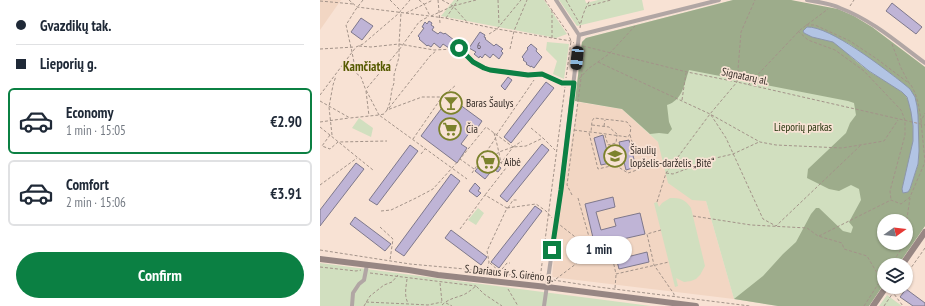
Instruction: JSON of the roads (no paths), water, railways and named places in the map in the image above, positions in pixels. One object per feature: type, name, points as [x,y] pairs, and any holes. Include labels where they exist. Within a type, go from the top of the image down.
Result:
[{"type":"street","points":[[544,306],[561,190],[579,35],[556,0]]},
{"type":"street","points":[[579,35],[719,0]]},
{"type":"street","points":[[807,0],[846,10],[869,22],[925,63]]},
{"type":"street","points":[[459,48],[473,62],[490,70],[528,75],[542,74],[565,84],[574,83]]},
{"type":"street","points":[[907,258],[925,232]]},
{"type":"street","name":"S. Dariaus ir S. Girėno g.","points":[[320,259],[366,268],[401,269],[444,276],[547,286],[696,306]]},
{"type":"street","points":[[352,306],[353,293],[359,284],[364,280],[366,268]]},
{"type":"street","points":[[873,306],[880,294]]},
{"type":"water","points":[[807,27],[829,33],[857,50],[904,84],[910,89],[915,97],[918,115],[919,151],[918,164],[908,192],[903,193],[902,189],[913,141],[913,126],[907,97],[902,92],[869,71],[833,42],[812,37],[804,33],[803,31]]},
{"type":"place","name":"Baras Šaulys","points":[[451,103]]},
{"type":"place","name":"Čia","points":[[450,129]]},
{"type":"place","name":"Šiaulių lopšelis-darželis „Bitė“","points":[[615,156]]},
{"type":"place","name":"Aibė","points":[[488,162]]},
{"type":"district","name":"Kamčiatka","points":[[367,66]]},
{"type":"park label","name":"Lieporių parkas","points":[[803,127]]}]
